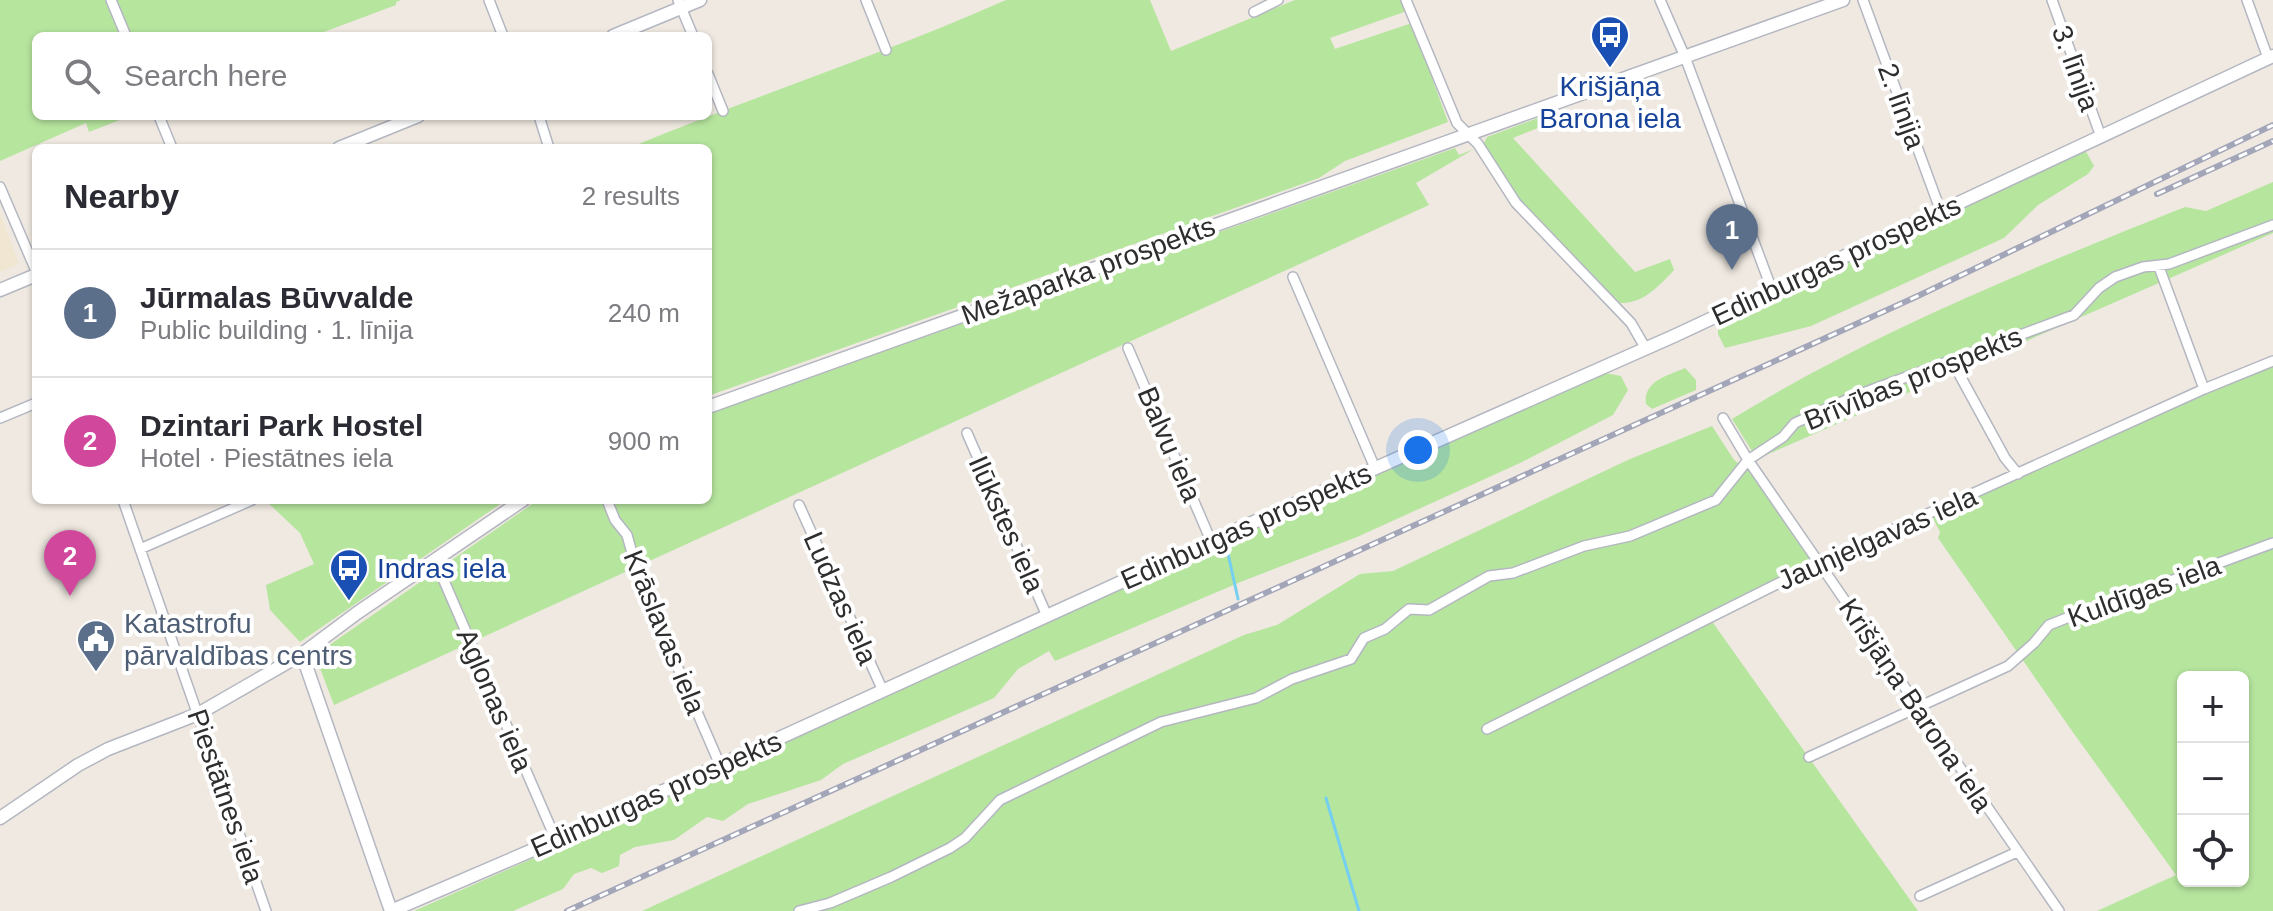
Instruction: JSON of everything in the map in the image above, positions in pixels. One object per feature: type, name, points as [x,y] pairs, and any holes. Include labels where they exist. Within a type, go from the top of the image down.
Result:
[{"type":"street","points":[[111,0],[124,32]]},
{"type":"street","points":[[489,0],[501,32]]},
{"type":"street","points":[[621,32],[680,4],[700,0]]},
{"type":"street","points":[[866,0],[886,50]]},
{"type":"street","points":[[1254,12],[1278,0]]},
{"type":"street","points":[[1406,0],[1457,123],[1478,144],[1516,203],[1631,323],[1646,349]]},
{"type":"street","points":[[1660,0],[1685,57],[1772,290]]},
{"type":"street","name":"Mežaparka prospekts","points":[[712,406],[1843,0]]},
{"type":"street","name":"2. līnija","points":[[1863,0],[1941,212]]},
{"type":"street","name":"3. līnija","points":[[2052,0],[2101,137]]},
{"type":"street","points":[[2247,0],[2271,57]]},
{"type":"street","points":[[680,4],[691,32]]},
{"type":"street","name":"Edinburgas prospekts","points":[[391,911],[556,840],[1211,541],[1646,349],[2271,57]]},
{"type":"street","points":[[712,84],[723,111]]},
{"type":"street","points":[[161,120],[170,144]]},
{"type":"street","points":[[360,144],[410,120]]},
{"type":"street","points":[[540,120],[548,144]]},
{"type":"street","points":[[0,187],[32,263]]},
{"type":"street","name":"Brīvības prospekts","points":[[799,911],[830,903],[950,848],[965,838],[1000,800],[1161,722],[1256,698],[1292,679],[1351,659],[1364,638],[1385,629],[1409,609],[1429,610],[1489,576],[1513,573],[1584,546],[1630,536],[1716,500],[1748,460],[1783,437],[1795,423],[1855,396],[2074,315],[2099,288],[2115,277],[2143,267],[2159,267],[2273,225]]},
{"type":"street","points":[[2159,267],[2204,389]]},
{"type":"street","points":[[0,290],[32,275]]},
{"type":"street","points":[[1293,277],[1375,468]]},
{"type":"street","name":"Balvu iela","points":[[1128,348],[1211,541]]},
{"type":"street","points":[[1952,361],[2005,458],[2018,474]]},
{"type":"street","name":"Jaunjelgavas iela","points":[[1487,729],[1819,563],[2204,389],[2273,361]]},
{"type":"street","points":[[0,418],[32,405]]},
{"type":"street","name":"Krišjāņa Barona iela","points":[[1723,418],[1748,460],[2059,911]]},
{"type":"street","name":"Ilūkstes iela","points":[[967,433],[1047,616]]},
{"type":"street","name":"Piestātnes iela","points":[[124,504],[266,911]]},
{"type":"street","points":[[140,549],[243,504]]},
{"type":"street","points":[[0,818],[78,765],[108,749],[198,714],[302,654],[517,504]]},
{"type":"street","name":"Krāslavas iela","points":[[609,504],[615,520],[627,535],[650,606],[720,765]]},
{"type":"street","name":"Ludzas iela","points":[[799,505],[883,691]]},
{"type":"street","name":"Kuldīgas iela","points":[[1809,757],[2008,666],[2049,625],[2273,543]]},
{"type":"street","name":"Aglonas iela","points":[[435,560],[556,840]]},
{"type":"street","points":[[302,654],[391,911]]},
{"type":"street","points":[[1920,896],[2017,852]]},
{"type":"shaded area","points":[[0,213],[19,264],[0,272]]},
{"type":"green space","points":[[0,0],[401,0],[396,5],[324,32],[32,32],[32,120],[120,120],[89,132],[86,123],[32,144],[32,147],[0,161]]},
{"type":"green space","points":[[1006,0],[1150,0],[1171,51],[1295,0],[1401,0],[1407,11],[1330,38],[1335,49],[1412,23],[1448,122],[1345,161],[1319,178],[712,395],[712,144],[639,144],[700,120],[712,120],[712,115]]},
{"type":"green space","points":[[1543,116],[1553,122],[1513,138],[1635,272],[1670,259],[1674,270],[1656,288],[1636,301],[1620,303],[1522,203],[1488,155],[1484,143],[1487,137]]},
{"type":"green space","points":[[1455,148],[1459,155],[1474,149],[1416,183],[1429,205],[334,705],[318,663],[328,646],[532,504],[712,504],[712,413]]},
{"type":"green space","points":[[2084,148],[2094,166],[2088,174],[2038,205],[2004,238],[1811,326],[1725,348],[1718,334],[1722,321]]},
{"type":"green space","points":[[2273,182],[2273,233],[1757,459],[1732,419],[1841,357],[2011,278],[2185,207],[2206,211]]},
{"type":"green space","points":[[2273,361],[2273,911],[2097,911],[2176,875],[1938,538],[1940,532],[1931,514]]},
{"type":"green space","points":[[1685,368],[1696,380],[1696,390],[1652,409],[1646,404],[1646,396],[1652,385]]},
{"type":"green space","points":[[1605,373],[1621,376],[1628,390],[1613,415],[1520,463],[1357,537],[1243,581],[1055,661],[1049,651],[1018,669],[994,698],[843,764],[821,780],[748,804],[723,821],[707,817],[674,840],[635,847],[620,855],[619,866],[602,873],[591,868],[574,874],[563,889],[513,911],[414,911],[1208,549]]},
{"type":"green space","points":[[1712,426],[1734,460],[1743,467],[1748,460],[1811,561],[1706,613],[1918,911],[642,911],[1244,635],[1277,625],[1360,574],[1393,571],[1630,459]]},
{"type":"green space","points":[[269,504],[500,504],[300,642],[270,610],[266,585],[314,564],[300,533]]},
{"type":"waterway","points":[[1227,549],[1238,599]]},
{"type":"waterway","points":[[1326,798],[1359,911]]},
{"type":"railway","points":[[567,911],[1920,295],[2273,125]]},
{"type":"railway","points":[[2157,194],[2273,141]]},
{"type":"place","name":"Krišjāņa Barona iela","points":[[1610,69]]},
{"type":"place","name":"Jūrmalas Būvvalde","points":[[1732,270]]},
{"type":"place","name":"Dzintari Park Hostel","points":[[70,596]]},
{"type":"place","name":"Indras iela","points":[[349,602]]},
{"type":"place","name":"Katastrofu pārvaldības centrs","points":[[96,673]]}]
